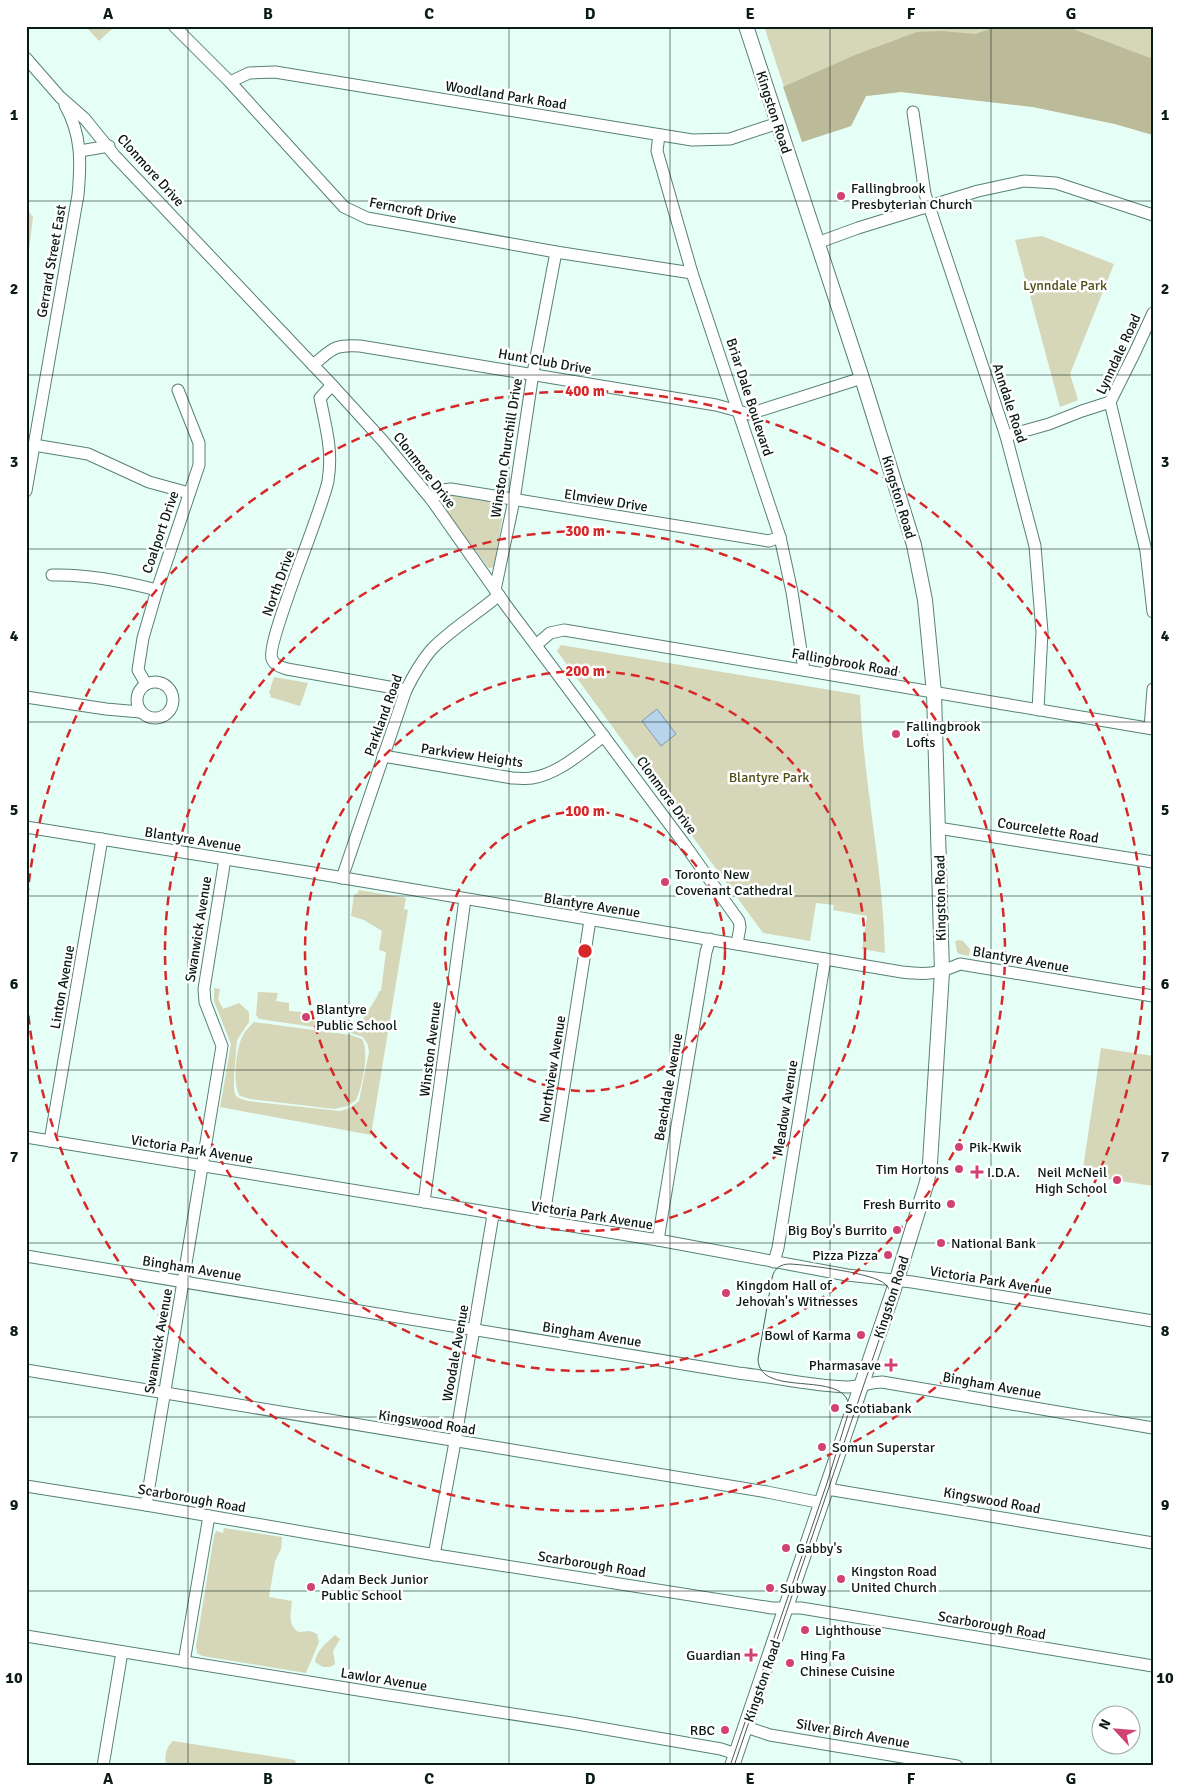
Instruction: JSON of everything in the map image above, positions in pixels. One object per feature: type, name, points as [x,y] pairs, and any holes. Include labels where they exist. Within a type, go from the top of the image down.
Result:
[{"type":"main road","name":"Kingston Road","points":[[734,1760],[862,1386],[927,1182],[942,972],[934,693],[930,643],[920,573],[911,536],[862,378],[746,26]]},
{"type":"street","name":"Ferncroft Drive","points":[[174,26],[230,82],[344,207],[367,218],[556,252],[692,273]]},
{"type":"street","name":"Clonmore Drive","points":[[26,58],[60,97],[85,119],[116,156],[332,385],[383,441],[431,499],[497,592],[739,921],[740,927],[737,944]]},
{"type":"street","name":"Woodland Park Road","points":[[230,82],[249,73],[275,72],[692,140],[730,139],[778,123]]},
{"type":"street","name":"Gerrard Street East","points":[[26,491],[78,195],[80,151],[78,134],[72,118],[60,97]]},
{"type":"street","name":"Anndale Road","points":[[913,112],[925,194],[1006,436],[1035,546],[1042,632],[1038,710]]},
{"type":"street","name":"Briar Dale Boulevard","points":[[659,135],[657,150],[692,273],[780,537],[792,592],[804,670]]},
{"type":"street","points":[[80,151],[109,146]]},
{"type":"street","points":[[817,243],[858,228],[978,191],[1024,181],[1056,183],[1153,215]]},
{"type":"street","name":"Winston Churchill Drive","points":[[497,592],[514,500],[533,373],[556,252]]},
{"type":"street","name":"Lynndale Road","points":[[1153,313],[1136,352],[1110,402],[1146,551],[1153,612]]},
{"type":"street","name":"Hunt Club Drive","points":[[313,365],[331,350],[342,345],[360,346],[533,373],[716,405],[750,414],[862,378]]},
{"type":"street","name":"North Drive","points":[[332,385],[320,398],[330,445],[327,485],[271,648],[272,660],[276,665],[288,669],[406,690]]},
{"type":"street","name":"Coalport Drive","points":[[146,684],[138,670],[143,638],[156,590],[199,465],[199,443],[178,390]]},
{"type":"street","points":[[1006,436],[1049,424],[1110,402]]},
{"type":"street","points":[[34,445],[88,454],[150,482],[189,493]]},
{"type":"street","name":"Elmview Drive","points":[[431,499],[442,490],[448,489],[769,541],[780,537]]},
{"type":"street","points":[[52,575],[68,574],[138,585],[156,590]]},
{"type":"street","name":"Parkland Road","points":[[342,878],[406,690],[418,667],[432,649],[497,592]]},
{"type":"street","name":"Fallingbrook Road","points":[[536,645],[550,634],[564,630],[1151,729]]},
{"type":"street","points":[[26,697],[140,712],[150,718],[162,717],[171,710],[173,704],[172,692],[163,684],[152,682],[146,684],[138,693],[136,700],[140,712]]},
{"type":"street","points":[[1151,729],[1153,689]]},
{"type":"street","name":"Parkview Heights","points":[[383,756],[512,778],[532,778],[548,774],[562,766],[604,736]]},
{"type":"street","name":"Blantyre Avenue","points":[[26,827],[924,975],[942,972],[960,964],[1153,996]]},
{"type":"street","name":"Courcelette Road","points":[[938,828],[1153,862]]},
{"type":"street","name":"Linton Avenue","points":[[50,1141],[102,839]]},
{"type":"street","name":"Swanwick Avenue","points":[[146,1505],[222,1046],[205,1002],[204,985],[225,859]]},
{"type":"street","name":"Winston Avenue","points":[[424,1202],[465,899]]},
{"type":"street","name":"Northview Avenue","points":[[543,1222],[590,920]]},
{"type":"street","name":"Beachdale Avenue","points":[[658,1240],[706,952],[710,939]]},
{"type":"street","name":"Meadow Avenue","points":[[774,1262],[778,1248],[825,959]]},
{"type":"street","name":"Victoria Park Avenue","points":[[26,1137],[493,1215],[658,1240],[774,1262],[896,1282],[912,1282],[1153,1321]]},
{"type":"street","name":"Woodale Avenue","points":[[434,1555],[493,1215]]},
{"type":"street","name":"Bingham Avenue","points":[[26,1256],[738,1373],[840,1386],[862,1386],[882,1382],[1153,1428]]},
{"type":"street","name":"Kingswood Road","points":[[26,1370],[767,1492],[822,1503]]},
{"type":"street","name":"Scarborough Road","points":[[26,1486],[434,1555],[772,1608],[800,1608],[1153,1666]]},
{"type":"street","name":"Kingswood Road","points":[[827,1489],[1153,1543]]},
{"type":"street","points":[[184,1662],[209,1516]]},
{"type":"street","name":"Lawlor Avenue","points":[[26,1636],[571,1722],[721,1749],[734,1760]]},
{"type":"street","points":[[103,1766],[122,1652]]},
{"type":"street","name":"Silver Birch Avenue","points":[[746,1727],[770,1734],[957,1766]]},
{"type":"green space","points":[[85,26],[115,26],[99,41]]},
{"type":"green space","points":[[764,26],[1153,26],[1153,135],[1115,124],[1033,107],[901,92],[866,96],[851,126],[802,142]]},
{"type":"green space","points":[[1009,26],[1065,26],[1153,59],[1153,135],[1115,124],[1033,107],[901,92],[866,96],[851,126],[802,142],[783,87],[855,55],[917,32],[942,31],[975,34],[993,28]]},
{"type":"green space","points":[[26,208],[33,217],[26,274]]},
{"type":"green space","name":"Lynndale Park","points":[[1042,236],[1114,264],[1070,374],[1078,400],[1060,407],[1015,240]]},
{"type":"green space","points":[[448,495],[497,503],[502,507],[503,514],[494,567],[489,568],[487,566],[442,505],[441,498]]},
{"type":"green space","name":"Blantyre Park","points":[[561,645],[860,695],[865,759],[881,888],[885,953],[862,949],[867,916],[833,910],[834,905],[816,903],[810,941],[763,933],[557,651]]},
{"type":"green space","points":[[274,677],[308,683],[300,706],[270,697],[269,693]]},
{"type":"green space","points":[[359,890],[406,898],[404,909],[408,910],[371,1135],[220,1107],[231,1044],[214,1001],[214,988],[220,989],[218,999],[223,1009],[239,1003],[249,1012],[249,1022],[237,1040],[234,1076],[236,1096],[248,1101],[340,1111],[350,1108],[359,1101],[369,1052],[368,1045],[363,1037],[348,1032],[259,1019],[256,1015],[258,992],[278,993],[276,1001],[289,1003],[289,1011],[302,1012],[301,1020],[359,1025],[379,991],[381,991],[386,952],[379,950],[382,931],[364,920],[351,916],[354,894],[357,894]]},
{"type":"green space","points":[[955,941],[963,941],[970,949],[969,956],[957,952]]},
{"type":"green space","points":[[254,1022],[351,1035],[362,1039],[365,1061],[361,1087],[356,1100],[348,1106],[334,1109],[250,1099],[240,1096],[236,1084],[238,1050],[243,1035]]},
{"type":"green space","points":[[1101,1048],[1153,1056],[1153,1186],[1082,1175]]},
{"type":"green space","points":[[224,1528],[282,1537],[281,1549],[275,1561],[269,1597],[292,1601],[291,1622],[295,1629],[299,1632],[310,1631],[317,1634],[319,1642],[306,1673],[202,1656],[197,1653],[196,1646],[214,1536],[216,1531],[223,1533]]},
{"type":"green space","points":[[335,1635],[340,1639],[333,1651],[335,1664],[330,1667],[323,1667],[315,1662],[317,1654]]},
{"type":"green space","points":[[173,1741],[295,1760],[297,1766],[166,1766],[166,1752],[168,1746]]},
{"type":"water","points":[[657,709],[676,734],[661,746],[642,721]]},
{"type":"tram line","points":[[730,1766],[827,1483],[849,1411],[846,1398],[836,1390],[822,1386],[773,1379],[762,1371],[758,1359],[773,1275],[778,1267],[790,1264],[840,1270],[868,1276],[889,1288],[891,1305],[734,1766]]},
{"type":"place","name":"Fallingbrook Presbyterian Church","points":[[841,196]]},
{"type":"place","name":"Fallingbrook Lofts","points":[[896,734]]},
{"type":"place","name":"Toronto New Covenant Cathedral","points":[[665,882]]},
{"type":"place","name":"Blantyre Public School","points":[[306,1017]]},
{"type":"place","name":"Pik-Kwik","points":[[959,1147]]},
{"type":"place","name":"Tim Hortons","points":[[959,1169]]},
{"type":"place","name":"I.D.A.","points":[[977,1172]]},
{"type":"place","name":"Neil McNeil High School","points":[[1117,1180]]},
{"type":"place","name":"Fresh Burrito","points":[[951,1204]]},
{"type":"place","name":"Big Boy's Burrito","points":[[897,1230]]},
{"type":"place","name":"National Bank","points":[[941,1243]]},
{"type":"place","name":"Pizza Pizza","points":[[888,1255]]},
{"type":"place","name":"Kingdom Hall of Jehovah's Witnesses","points":[[726,1293]]},
{"type":"place","name":"Bowl of Karma","points":[[861,1335]]},
{"type":"place","name":"Pharmasave","points":[[891,1365]]},
{"type":"place","name":"Scotiabank","points":[[835,1408]]},
{"type":"place","name":"Somun Superstar","points":[[822,1447]]},
{"type":"place","name":"Gabby's","points":[[786,1548]]},
{"type":"place","name":"Kingston Road United Church","points":[[841,1579]]},
{"type":"place","name":"Adam Beck Junior Public School","points":[[311,1587]]},
{"type":"place","name":"Subway","points":[[770,1588]]},
{"type":"place","name":"Lighthouse","points":[[805,1630]]},
{"type":"place","name":"Guardian","points":[[751,1655]]},
{"type":"place","name":"Hing Fa Chinese Cuisine","points":[[790,1663]]},
{"type":"place","name":"RBC","points":[[725,1730]]}]
